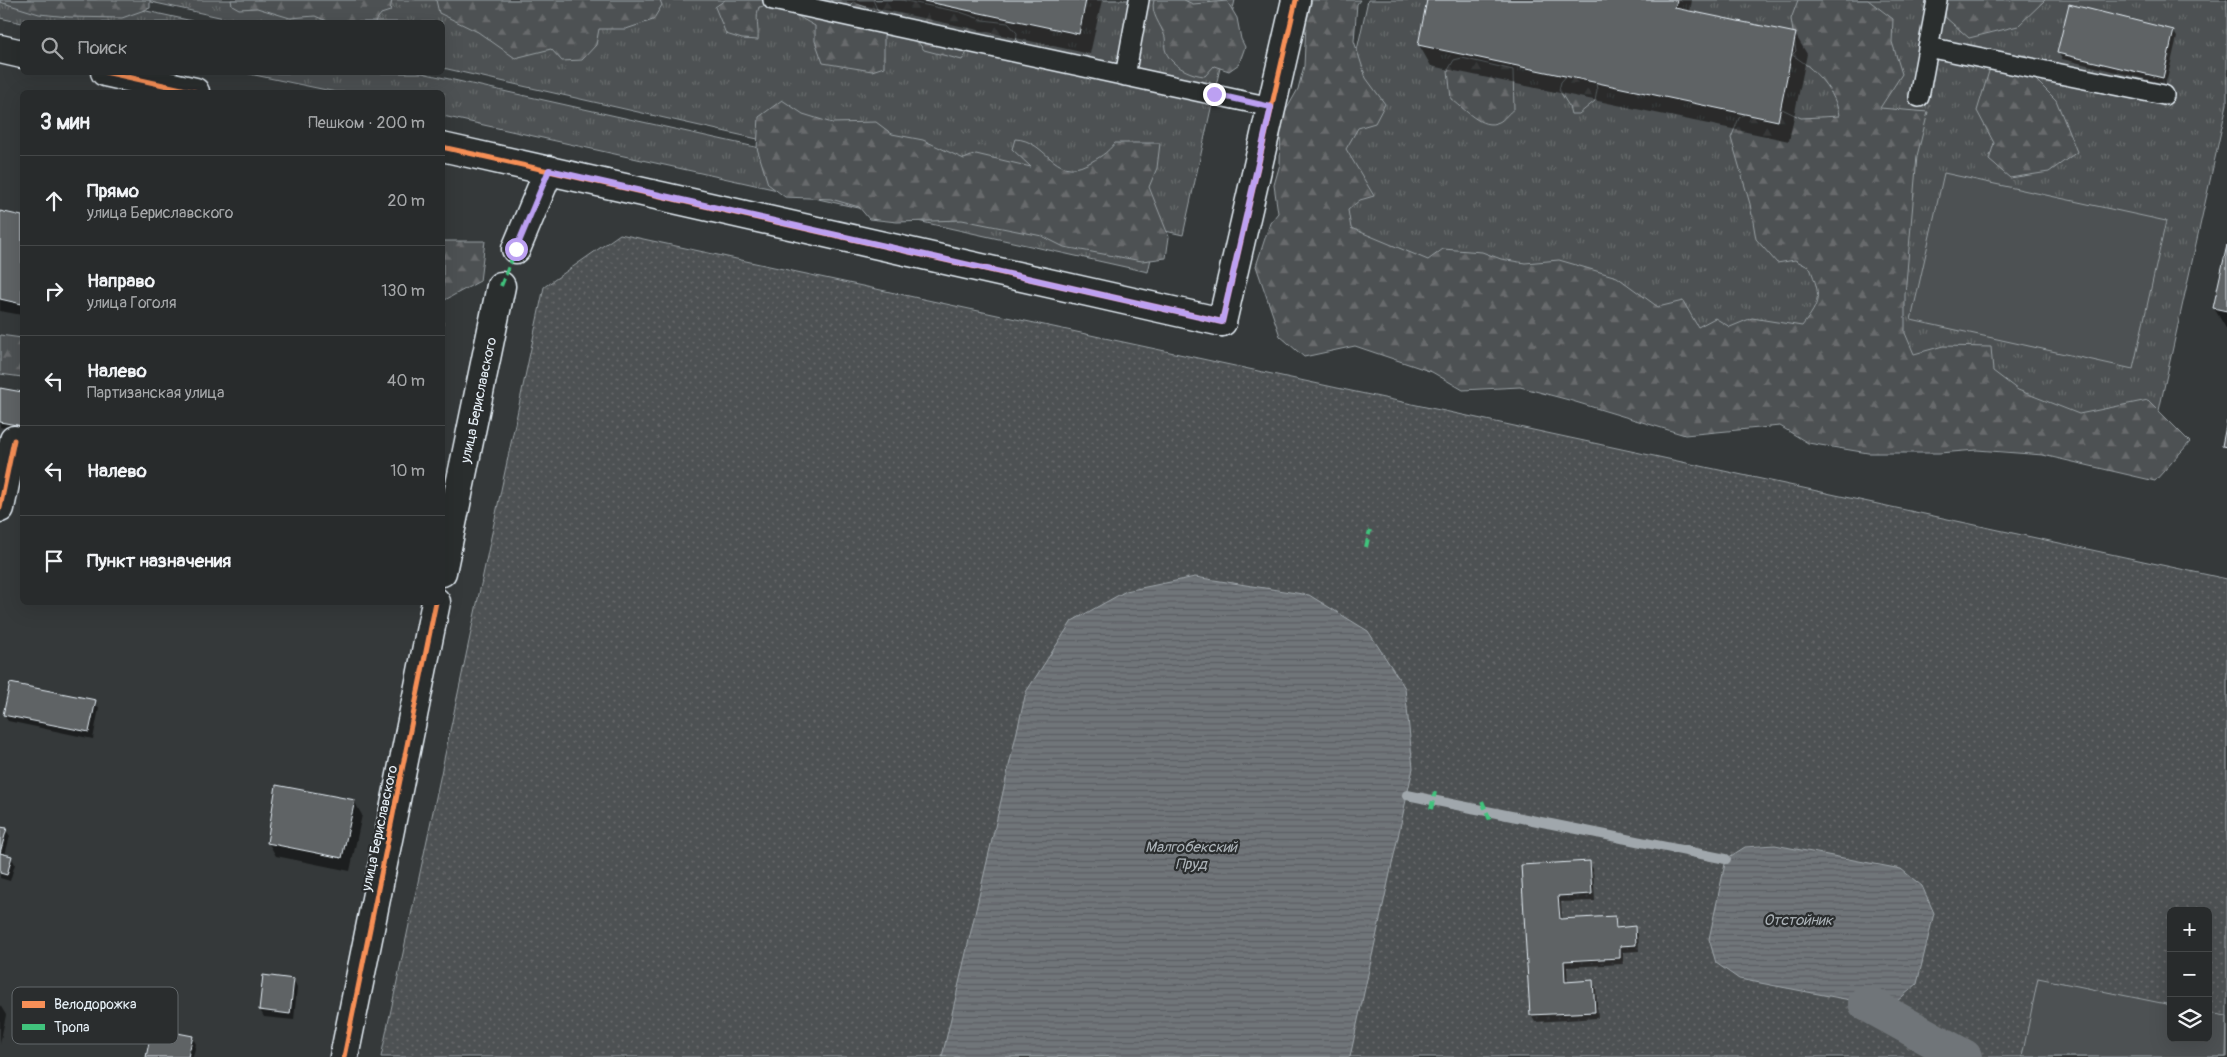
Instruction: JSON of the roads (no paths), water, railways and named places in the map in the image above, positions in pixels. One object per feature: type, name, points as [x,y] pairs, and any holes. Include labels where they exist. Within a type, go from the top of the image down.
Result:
[{"type":"street","points":[[445,148],[1222,322],[1296,0]]},
{"type":"street","points":[[0,49],[20,54]]},
{"type":"street","points":[[118,75],[186,90]]},
{"type":"street","points":[[516,249],[549,170]]},
{"type":"street","name":"улица Бериславского","points":[[445,557],[501,286]]},
{"type":"street","points":[[0,508],[14,440]]},
{"type":"street","name":"улица Бериславского","points":[[344,1057],[435,605]]},
{"type":"lane","points":[[773,0],[1271,107]]},
{"type":"lane","points":[[1125,76],[1139,0]]},
{"type":"lane","points":[[1919,97],[1937,0]]},
{"type":"lane","points":[[1928,47],[2164,95]]},
{"type":"water","name":"Малгобекский Пруд","points":[[1195,577],[1309,595],[1368,631],[1405,688],[1413,768],[1350,1057],[942,1057],[1026,692],[1072,621],[1126,591]]},
{"type":"water","name":"Отстойник","points":[[1775,845],[1901,869],[1922,886],[1934,913],[1917,984],[1896,1002],[1866,1003],[1739,979],[1716,963],[1709,939],[1726,859],[1745,847]]},
{"type":"waterway","points":[[1407,795],[1726,859]]},
{"type":"waterway","points":[[1866,1003],[1964,1057]]}]
